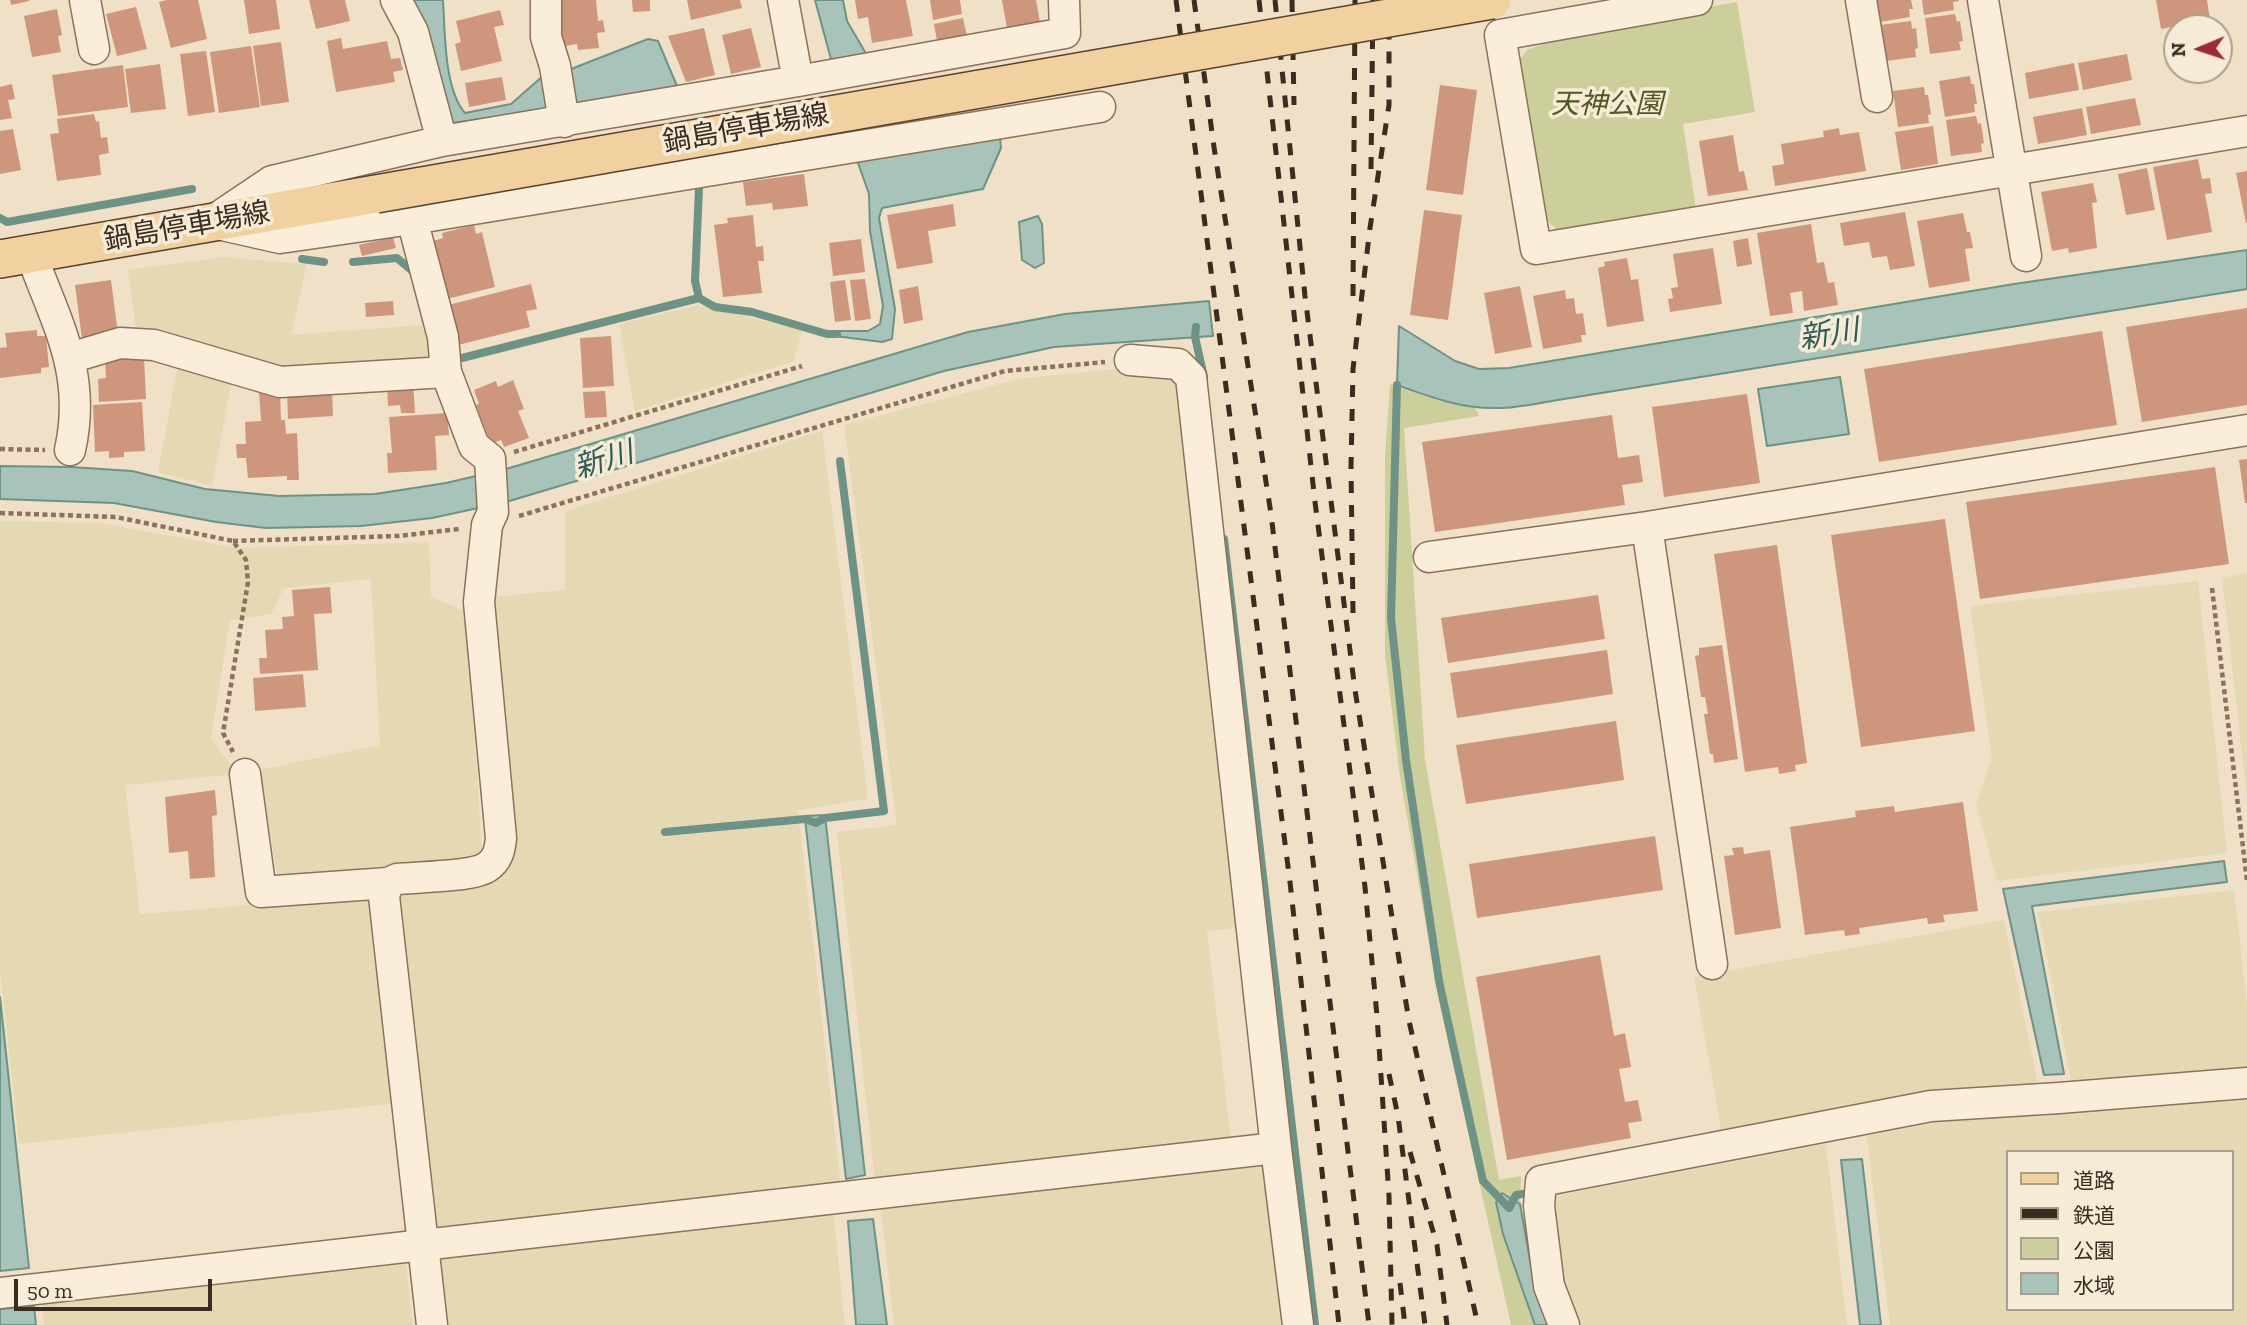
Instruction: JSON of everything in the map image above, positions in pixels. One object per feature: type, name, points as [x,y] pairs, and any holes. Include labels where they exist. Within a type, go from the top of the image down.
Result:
[{"type":"main road","name":"鍋島停車場線","points":[[15,257],[1492,0]]},
{"type":"street","points":[[85,0],[94,49]]},
{"type":"street","points":[[396,0],[413,32],[442,141]]},
{"type":"street","points":[[546,0],[546,37],[555,66],[563,118]]},
{"type":"street","points":[[783,0],[798,81]]},
{"type":"street","points":[[211,222],[272,181],[442,141],[1065,33],[1064,0]]},
{"type":"street","points":[[1697,0],[1500,35],[1536,249],[2247,131]]},
{"type":"street","points":[[1861,0],[1877,97]]},
{"type":"street","points":[[1983,0],[2026,256]]},
{"type":"street","points":[[211,222],[280,238],[1100,107]]},
{"type":"street","points":[[245,774],[261,892],[388,883],[397,879],[471,872],[487,868],[499,853],[501,838],[479,602],[490,518],[490,463],[474,446],[446,372],[443,337],[412,219]]},
{"type":"street","points":[[15,257],[70,358],[76,394],[76,424],[70,450]]},
{"type":"street","points":[[70,358],[120,343],[154,345],[280,382],[446,372]]},
{"type":"street","points":[[1130,360],[1178,364],[1191,377],[1298,1325]]},
{"type":"street","points":[[1429,557],[1647,527],[2247,430]]},
{"type":"street","points":[[1647,527],[1712,964]]},
{"type":"street","points":[[388,883],[384,896],[432,1325]]},
{"type":"street","points":[[1564,1325],[1549,1286],[1540,1194],[1931,1106],[2247,1083]]},
{"type":"street","points":[[0,1293],[1276,1148]]},
{"type":"path","points":[[0,513],[116,517],[233,541],[398,536],[490,518],[1005,371],[1130,360]]},
{"type":"path","points":[[490,463],[802,366]]},
{"type":"path","points":[[0,449],[70,450]]},
{"type":"path","points":[[233,541],[246,560],[248,582],[223,733],[245,774]]},
{"type":"path","points":[[2212,588],[2247,881]]},
{"type":"shaded area","points":[[223,257],[307,264],[291,335],[422,325],[435,367],[280,378],[235,364],[212,486],[158,472],[181,348],[137,336],[128,270]]},
{"type":"shaded area","points":[[699,305],[802,330],[794,361],[635,411],[619,324]]},
{"type":"shaded area","points":[[1135,367],[1182,380],[1247,927],[1207,931],[1231,1142],[875,1182],[837,832],[897,825],[844,425],[1018,379]]},
{"type":"shaded area","points":[[822,431],[868,799],[798,810],[841,1186],[434,1227],[399,895],[491,883],[514,861],[491,597],[565,590],[565,511]]},
{"type":"shaded area","points":[[0,521],[100,523],[237,548],[429,542],[431,597],[467,612],[482,855],[278,879],[259,770],[380,745],[371,579],[284,588],[271,614],[230,620],[211,738],[237,774],[125,785],[140,914],[373,895],[398,1103],[19,1144],[0,969]]},
{"type":"shaded area","points":[[2247,573],[2247,798],[2222,578]]},
{"type":"shaded area","points":[[2198,581],[2227,853],[1997,881],[1976,804],[1992,758],[1970,606]]},
{"type":"shaded area","points":[[2234,890],[2247,1006],[2247,1072],[2072,1085],[2038,912]]},
{"type":"shaded area","points":[[2004,920],[2039,1089],[1723,1139],[1694,977]]},
{"type":"shaded area","points":[[2247,1095],[2247,1325],[1890,1325],[1867,1136],[1945,1121]]},
{"type":"shaded area","points":[[1826,1144],[1847,1325],[1571,1325],[1558,1291],[1549,1197]]},
{"type":"shaded area","points":[[1268,1158],[1289,1325],[894,1325],[880,1201]]},
{"type":"shaded area","points":[[833,1209],[845,1325],[444,1325],[437,1258]]},
{"type":"shaded area","points":[[406,1264],[413,1325],[44,1325],[41,1303]]},
{"type":"green space","name":"天神公園","points":[[1737,2],[1755,112],[1683,124],[1696,209],[1559,232],[1546,219],[1519,61],[1527,50],[1589,28]]},
{"type":"green space","points":[[1390,384],[1440,401],[1475,407],[1479,416],[1404,428],[1425,760],[1499,1180],[1521,1176],[1520,1204],[1503,1193],[1496,1202],[1503,1234],[1535,1325],[1511,1325],[1440,1006],[1400,776],[1385,655],[1385,458]]},
{"type":"water","points":[[411,0],[443,0],[449,75],[458,103],[465,113],[511,104],[544,75],[566,71],[648,39],[658,41],[677,86],[570,106],[453,123],[423,23]]},
{"type":"water","points":[[815,0],[843,0],[847,21],[868,57],[832,63]]},
{"type":"water","points":[[1000,137],[1001,148],[983,189],[882,208],[879,218],[895,309],[892,339],[882,342],[827,335],[828,331],[868,331],[880,324],[883,306],[870,231],[869,194],[857,160]]},
{"type":"water","points":[[1038,216],[1042,224],[1044,263],[1035,268],[1022,260],[1019,222]]},
{"type":"water","name":"新川","points":[[2247,250],[2247,289],[1528,405],[1472,407],[1397,385],[1399,326],[1455,361],[1479,369],[1509,368],[2014,284]]},
{"type":"water","name":"新川","points":[[1209,301],[1213,336],[1054,347],[944,371],[506,502],[432,518],[361,526],[266,528],[216,522],[114,503],[0,499],[0,466],[132,471],[205,489],[279,496],[375,494],[446,483],[506,469],[968,332],[1065,314]]},
{"type":"water","points":[[1840,377],[1849,434],[1767,446],[1758,389]]},
{"type":"water","points":[[825,815],[865,1175],[846,1179],[805,819],[805,816]]},
{"type":"water","points":[[2224,861],[2227,882],[2032,906],[2064,1074],[2044,1075],[2003,889]]},
{"type":"water","points":[[0,997],[29,1268],[0,1271]]},
{"type":"water","points":[[1862,1159],[1881,1325],[1860,1325],[1841,1160]]},
{"type":"water","points":[[1502,1193],[1520,1204],[1530,1260],[1551,1325],[1535,1325],[1503,1234],[1496,1202]]},
{"type":"water","points":[[873,1219],[887,1325],[856,1325],[848,1221]]},
{"type":"water","points":[[34,1306],[36,1325],[0,1325],[0,1309]]},
{"type":"building","points":[[10,0],[29,0],[29,1],[11,5]]},
{"type":"building","points":[[198,0],[207,39],[171,48],[159,2]]},
{"type":"building","points":[[244,0],[276,0],[280,29],[249,34]]},
{"type":"building","points":[[309,0],[345,0],[350,21],[316,29]]},
{"type":"building","points":[[555,0],[596,0],[598,21],[603,20],[605,32],[597,33],[599,48],[578,50],[577,44],[561,47]]},
{"type":"building","points":[[632,0],[650,0],[650,11],[633,12]]},
{"type":"building","points":[[687,0],[740,0],[742,8],[691,20]]},
{"type":"building","points":[[855,0],[906,0],[913,36],[872,43],[868,17],[858,19]]},
{"type":"building","points":[[930,0],[960,0],[962,14],[933,20]]},
{"type":"building","points":[[1002,0],[1036,0],[1040,22],[1007,28]]},
{"type":"building","points":[[1877,0],[1911,0],[1913,9],[1909,9],[1910,17],[1880,22]]},
{"type":"building","points":[[1922,0],[1959,1],[1953,2],[1954,10],[1924,15]]},
{"type":"building","points":[[2156,0],[2207,0],[2209,14],[2163,14],[2161,29]]},
{"type":"building","points":[[136,7],[147,49],[117,56],[106,14]]},
{"type":"building","points":[[57,9],[62,35],[58,36],[61,52],[32,57],[24,16]]},
{"type":"building","points":[[500,10],[504,25],[494,27],[502,61],[461,71],[455,44],[461,42],[456,21]]},
{"type":"building","points":[[1955,14],[1957,22],[1960,21],[1963,41],[1959,42],[1961,50],[1930,54],[1925,18]]},
{"type":"building","points":[[963,18],[967,36],[937,41],[934,24]]},
{"type":"building","points":[[1911,21],[1912,29],[1916,28],[1916,57],[1886,61],[1880,25]]},
{"type":"building","points":[[704,28],[715,75],[686,82],[668,36]]},
{"type":"building","points":[[751,28],[761,67],[731,74],[722,35]]},
{"type":"building","points":[[341,38],[343,49],[387,41],[391,59],[400,58],[403,70],[393,72],[395,82],[336,92],[327,41]]},
{"type":"building","points":[[281,42],[289,102],[261,106],[253,46]]},
{"type":"building","points":[[251,46],[260,107],[219,113],[210,52]]},
{"type":"building","points":[[206,51],[215,112],[188,116],[180,54]]},
{"type":"building","points":[[2127,54],[2132,80],[2083,90],[2078,63]]},
{"type":"building","points":[[2074,63],[2079,90],[2029,99],[2025,73]]},
{"type":"building","points":[[160,64],[166,109],[131,113],[125,69]]},
{"type":"building","points":[[123,65],[128,107],[58,116],[52,75]]},
{"type":"building","points":[[1970,76],[1977,104],[1974,104],[1975,112],[1945,117],[1939,81]]},
{"type":"building","points":[[502,77],[506,100],[469,107],[465,83]]},
{"type":"building","points":[[12,84],[15,99],[8,100],[12,118],[0,120],[0,87]]},
{"type":"building","points":[[1440,85],[1477,90],[1463,195],[1426,190]]},
{"type":"building","points":[[1924,87],[1931,114],[1928,115],[1929,123],[1898,127],[1893,91]]},
{"type":"building","points":[[2135,98],[2141,125],[2091,134],[2086,107]]},
{"type":"building","points":[[2082,108],[2087,135],[2038,144],[2033,117]]},
{"type":"building","points":[[94,114],[96,122],[99,121],[101,138],[107,137],[109,153],[99,155],[101,175],[57,181],[50,134],[59,133],[57,119]]},
{"type":"building","points":[[1976,116],[1978,124],[1981,123],[1984,143],[1981,144],[1982,152],[1951,156],[1946,120]]},
{"type":"building","points":[[1933,126],[1938,164],[1901,170],[1895,132]]},
{"type":"building","points":[[1839,128],[1840,135],[1859,132],[1866,171],[1775,186],[1772,166],[1784,164],[1781,144],[1824,137],[1823,131]]},
{"type":"building","points":[[13,129],[21,170],[0,174],[0,131]]},
{"type":"building","points":[[1733,135],[1739,172],[1744,171],[1748,190],[1708,196],[1699,141]]},
{"type":"building","points":[[2198,159],[2202,179],[2210,178],[2212,193],[2205,194],[2212,232],[2167,240],[2153,167]]},
{"type":"building","points":[[2147,168],[2155,210],[2126,215],[2118,174]]},
{"type":"building","points":[[2247,171],[2247,223],[2246,223],[2236,173]]},
{"type":"building","points":[[804,174],[808,206],[773,210],[772,203],[746,206],[743,182]]},
{"type":"building","points":[[2093,183],[2097,202],[2092,203],[2097,248],[2069,253],[2068,248],[2052,251],[2041,192]]},
{"type":"building","points":[[953,204],[956,226],[928,231],[933,263],[897,269],[887,215]]},
{"type":"building","points":[[1424,210],[1462,215],[1448,320],[1410,315]]},
{"type":"building","points":[[1905,212],[1915,266],[1890,270],[1887,256],[1872,258],[1869,242],[1844,246],[1840,223]]},
{"type":"building","points":[[1963,213],[1973,248],[1965,249],[1970,281],[1929,288],[1917,221]]},
{"type":"building","points":[[753,215],[756,247],[763,246],[764,261],[758,261],[762,293],[723,297],[714,225],[728,223],[727,218]]},
{"type":"building","points":[[1811,224],[1817,263],[1824,262],[1828,283],[1834,282],[1838,305],[1804,311],[1802,291],[1790,293],[1793,313],[1770,316],[1757,233]]},
{"type":"building","points":[[474,225],[476,234],[482,232],[495,287],[447,299],[433,241],[443,238],[442,233]]},
{"type":"building","points":[[393,237],[396,248],[362,256],[359,245]]},
{"type":"building","points":[[1748,238],[1752,264],[1737,267],[1733,241]]},
{"type":"building","points":[[861,239],[865,272],[833,276],[829,243]]},
{"type":"building","points":[[1713,248],[1722,304],[1670,312],[1668,299],[1673,298],[1671,288],[1678,287],[1673,254]]},
{"type":"building","points":[[1627,258],[1631,280],[1638,279],[1644,321],[1607,327],[1598,268],[1605,266],[1604,262]]},
{"type":"building","points":[[865,279],[871,319],[855,321],[850,280]]},
{"type":"building","points":[[111,280],[118,334],[82,339],[75,285]]},
{"type":"building","points":[[845,280],[851,320],[835,322],[830,282]]},
{"type":"building","points":[[531,284],[537,309],[526,311],[530,327],[458,345],[448,305]]},
{"type":"building","points":[[918,286],[923,320],[904,324],[899,290]]},
{"type":"building","points":[[1520,286],[1532,347],[1495,354],[1484,293]]},
{"type":"building","points":[[1565,290],[1566,299],[1574,298],[1576,314],[1583,313],[1586,335],[1581,335],[1582,342],[1543,349],[1533,296]]},
{"type":"building","points":[[393,301],[394,315],[366,317],[365,303]]},
{"type":"building","points":[[2247,308],[2247,405],[2142,422],[2126,327]]},
{"type":"building","points":[[37,330],[37,336],[46,336],[49,367],[41,368],[41,373],[0,378],[0,348],[7,347],[5,333]]},
{"type":"building","points":[[2102,331],[2117,425],[1879,462],[1864,369]]},
{"type":"building","points":[[611,336],[614,386],[583,388],[580,338]]},
{"type":"building","points":[[144,356],[146,399],[99,402],[98,379],[106,378],[105,358]]},
{"type":"building","points":[[513,380],[524,409],[518,411],[529,438],[504,447],[501,440],[491,444],[476,405],[479,404],[474,390],[496,381],[498,387]]},
{"type":"building","points":[[413,382],[415,413],[401,413],[400,405],[388,406],[387,384]]},
{"type":"building","points":[[332,390],[333,416],[288,419],[287,392]]},
{"type":"building","points":[[280,391],[281,420],[285,420],[286,434],[297,433],[299,480],[287,480],[287,476],[248,478],[246,458],[237,458],[236,444],[246,444],[245,422],[261,421],[259,392]]},
{"type":"building","points":[[605,391],[607,417],[585,418],[583,392]]},
{"type":"building","points":[[1747,394],[1760,483],[1664,497],[1652,407]]},
{"type":"building","points":[[142,402],[145,451],[124,452],[124,457],[109,458],[109,451],[95,452],[93,405]]},
{"type":"building","points":[[447,413],[449,435],[435,436],[437,470],[388,473],[387,453],[392,453],[389,417]]},
{"type":"building","points":[[1612,415],[1618,458],[1639,455],[1643,482],[1622,485],[1625,505],[1435,532],[1422,442]]},
{"type":"building","points":[[2247,459],[2247,503],[2245,503],[2239,460]]},
{"type":"building","points":[[2215,467],[2229,564],[1980,599],[1966,502]]},
{"type":"building","points":[[1945,519],[1975,731],[1861,747],[1831,535]]},
{"type":"building","points":[[1777,545],[1807,763],[1795,765],[1796,771],[1779,774],[1778,767],[1745,772],[1714,554]]},
{"type":"building","points":[[330,587],[332,613],[314,614],[318,670],[260,674],[259,658],[267,658],[265,630],[283,629],[282,617],[294,616],[292,590]]},
{"type":"building","points":[[1598,595],[1605,639],[1448,663],[1441,618]]},
{"type":"building","points":[[1722,645],[1738,759],[1714,763],[1713,754],[1710,754],[1704,714],[1708,714],[1705,697],[1701,697],[1695,656],[1699,655],[1699,648]]},
{"type":"building","points":[[1607,650],[1613,694],[1457,718],[1450,673]]},
{"type":"building","points":[[303,674],[306,707],[255,711],[253,678]]},
{"type":"building","points":[[1616,721],[1624,780],[1466,804],[1456,745]]},
{"type":"building","points":[[215,790],[217,815],[212,816],[215,877],[190,879],[188,851],[169,853],[165,797]]},
{"type":"building","points":[[1963,802],[1978,911],[1943,915],[1945,922],[1928,924],[1927,918],[1859,928],[1860,934],[1845,936],[1844,930],[1805,935],[1790,827],[1856,817],[1855,811],[1894,806],[1895,812]]},
{"type":"building","points":[[1655,836],[1663,890],[1477,918],[1469,864]]},
{"type":"building","points":[[1743,847],[1744,854],[1770,850],[1781,928],[1735,935],[1724,856],[1734,855],[1732,848]]},
{"type":"building","points":[[1600,955],[1614,1036],[1625,1033],[1631,1067],[1619,1069],[1625,1102],[1638,1100],[1642,1121],[1628,1123],[1631,1138],[1507,1160],[1476,977]]},
{"type":"waterway","points":[[699,188],[695,281],[699,298],[715,307],[752,312],[827,334],[837,334]]},
{"type":"waterway","points":[[0,218],[7,222],[192,189]]},
{"type":"waterway","points":[[353,262],[397,258],[417,275]]},
{"type":"waterway","points":[[302,259],[324,262]]},
{"type":"waterway","points":[[462,358],[699,298]]},
{"type":"waterway","points":[[1196,327],[1195,337],[1204,377]]},
{"type":"waterway","points":[[1397,385],[1391,618],[1406,760],[1439,981],[1483,1181],[1509,1208],[1516,1195],[1534,1192]]},
{"type":"waterway","points":[[665,832],[805,819],[816,823],[825,818],[884,811],[840,461]]},
{"type":"waterway","points":[[1224,539],[1315,1325]]},
{"type":"railway","points":[[1176,0],[1290,882],[1339,1325]]},
{"type":"railway","points":[[1194,0],[1271,514],[1369,1325]]},
{"type":"railway","points":[[1259,0],[1315,502],[1365,887],[1389,1196],[1392,1325]]},
{"type":"railway","points":[[1275,0],[1305,296],[1355,690],[1409,1021],[1478,1325]]},
{"type":"railway","points":[[1292,0],[1294,105]]},
{"type":"railway","points":[[1353,296],[1355,0]]},
{"type":"railway","points":[[1371,169],[1373,0]]},
{"type":"railway","points":[[1353,613],[1353,369],[1370,228],[1389,105],[1389,0]]},
{"type":"railway","points":[[1397,35],[1401,0]]},
{"type":"railway","points":[[1389,1074],[1398,1116],[1425,1325]]},
{"type":"railway","points":[[1410,1152],[1437,1245],[1447,1325]]},
{"type":"railway","points":[[1400,1283],[1405,1325]]}]
